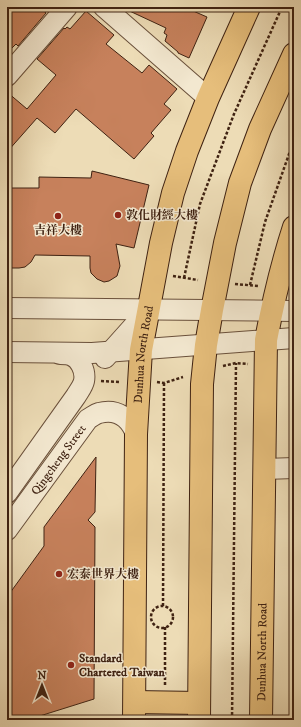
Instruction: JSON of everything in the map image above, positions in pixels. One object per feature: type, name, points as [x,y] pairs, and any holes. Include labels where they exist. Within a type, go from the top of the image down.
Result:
[{"type":"main road","name":"Dunhua North Road","points":[[128,713],[136,434],[145,382],[141,350],[160,243],[173,194],[187,151],[208,98],[249,7]]},
{"type":"main road","points":[[128,713],[199,711],[202,384],[206,345],[225,243],[240,183],[260,129],[294,54]]},
{"type":"main road","name":"Dunhua North Road","points":[[261,720],[266,340],[271,311],[294,227]]},
{"type":"street","points":[[7,76],[67,7]]},
{"type":"street","points":[[104,7],[208,98]]},
{"type":"street","points":[[7,308],[294,311]]},
{"type":"street","name":"Qingcheng Street","points":[[7,493],[84,383],[148,310]]},
{"type":"street","points":[[7,352],[92,353],[294,338]]},
{"type":"street","points":[[54,353],[70,355],[77,360],[82,366],[84,383]]},
{"type":"street","name":"Qingcheng Street","points":[[7,530],[88,419],[97,414],[114,412],[128,420],[133,426],[136,434]]},
{"type":"street","points":[[265,469],[294,468]]},
{"type":"path","points":[[184,278],[200,204],[234,114],[282,7]]},
{"type":"path","points":[[250,285],[265,222],[294,140]]},
{"type":"path","points":[[172,276],[200,280]]},
{"type":"path","points":[[243,285],[262,286]]},
{"type":"path","points":[[225,366],[236,363],[248,364]]},
{"type":"path","points":[[232,720],[236,363]]},
{"type":"path","points":[[84,383],[94,381],[164,383],[184,377]]},
{"type":"path","points":[[163,606],[164,383]]},
{"type":"path","points":[[163,606],[168,608],[172,613],[173,619],[170,624],[165,627],[160,628],[155,626],[151,621],[153,610],[157,607],[163,606]]},
{"type":"path","points":[[165,627],[165,686]]},
{"type":"path","points":[[104,720],[128,713]]},
{"type":"building","points":[[7,7],[39,7],[46,13],[18,46],[16,44],[7,53]]},
{"type":"building","points":[[121,7],[184,7],[207,17],[189,58],[178,53],[165,41],[167,35],[164,33],[166,28]]},
{"type":"building","points":[[86,11],[114,35],[106,44],[142,73],[149,65],[177,89],[164,104],[171,110],[151,133],[154,136],[134,159],[76,109],[55,133],[37,118],[7,152],[7,92],[27,109],[56,75],[37,59],[64,28],[65,29],[67,27],[70,29]]},
{"type":"building","points":[[92,171],[149,185],[134,248],[116,244],[120,266],[117,276],[104,282],[97,279],[91,273],[90,256],[35,255],[31,262],[25,267],[7,268],[7,188],[39,188],[39,177],[91,178]]},
{"type":"building","name":"宏泰世界大樓","points":[[96,457],[95,512],[88,520],[95,527],[94,699],[27,720],[7,720],[7,597],[44,546],[44,527]]},
{"type":"place","name":"敦化財經大樓","points":[[118,215]]},
{"type":"place","name":"吉祥大樓","points":[[58,216]]},
{"type":"place","name":"宏泰世界大樓","points":[[59,574]]},
{"type":"place","name":"Standard Chartered Taiwan","points":[[71,665]]}]
